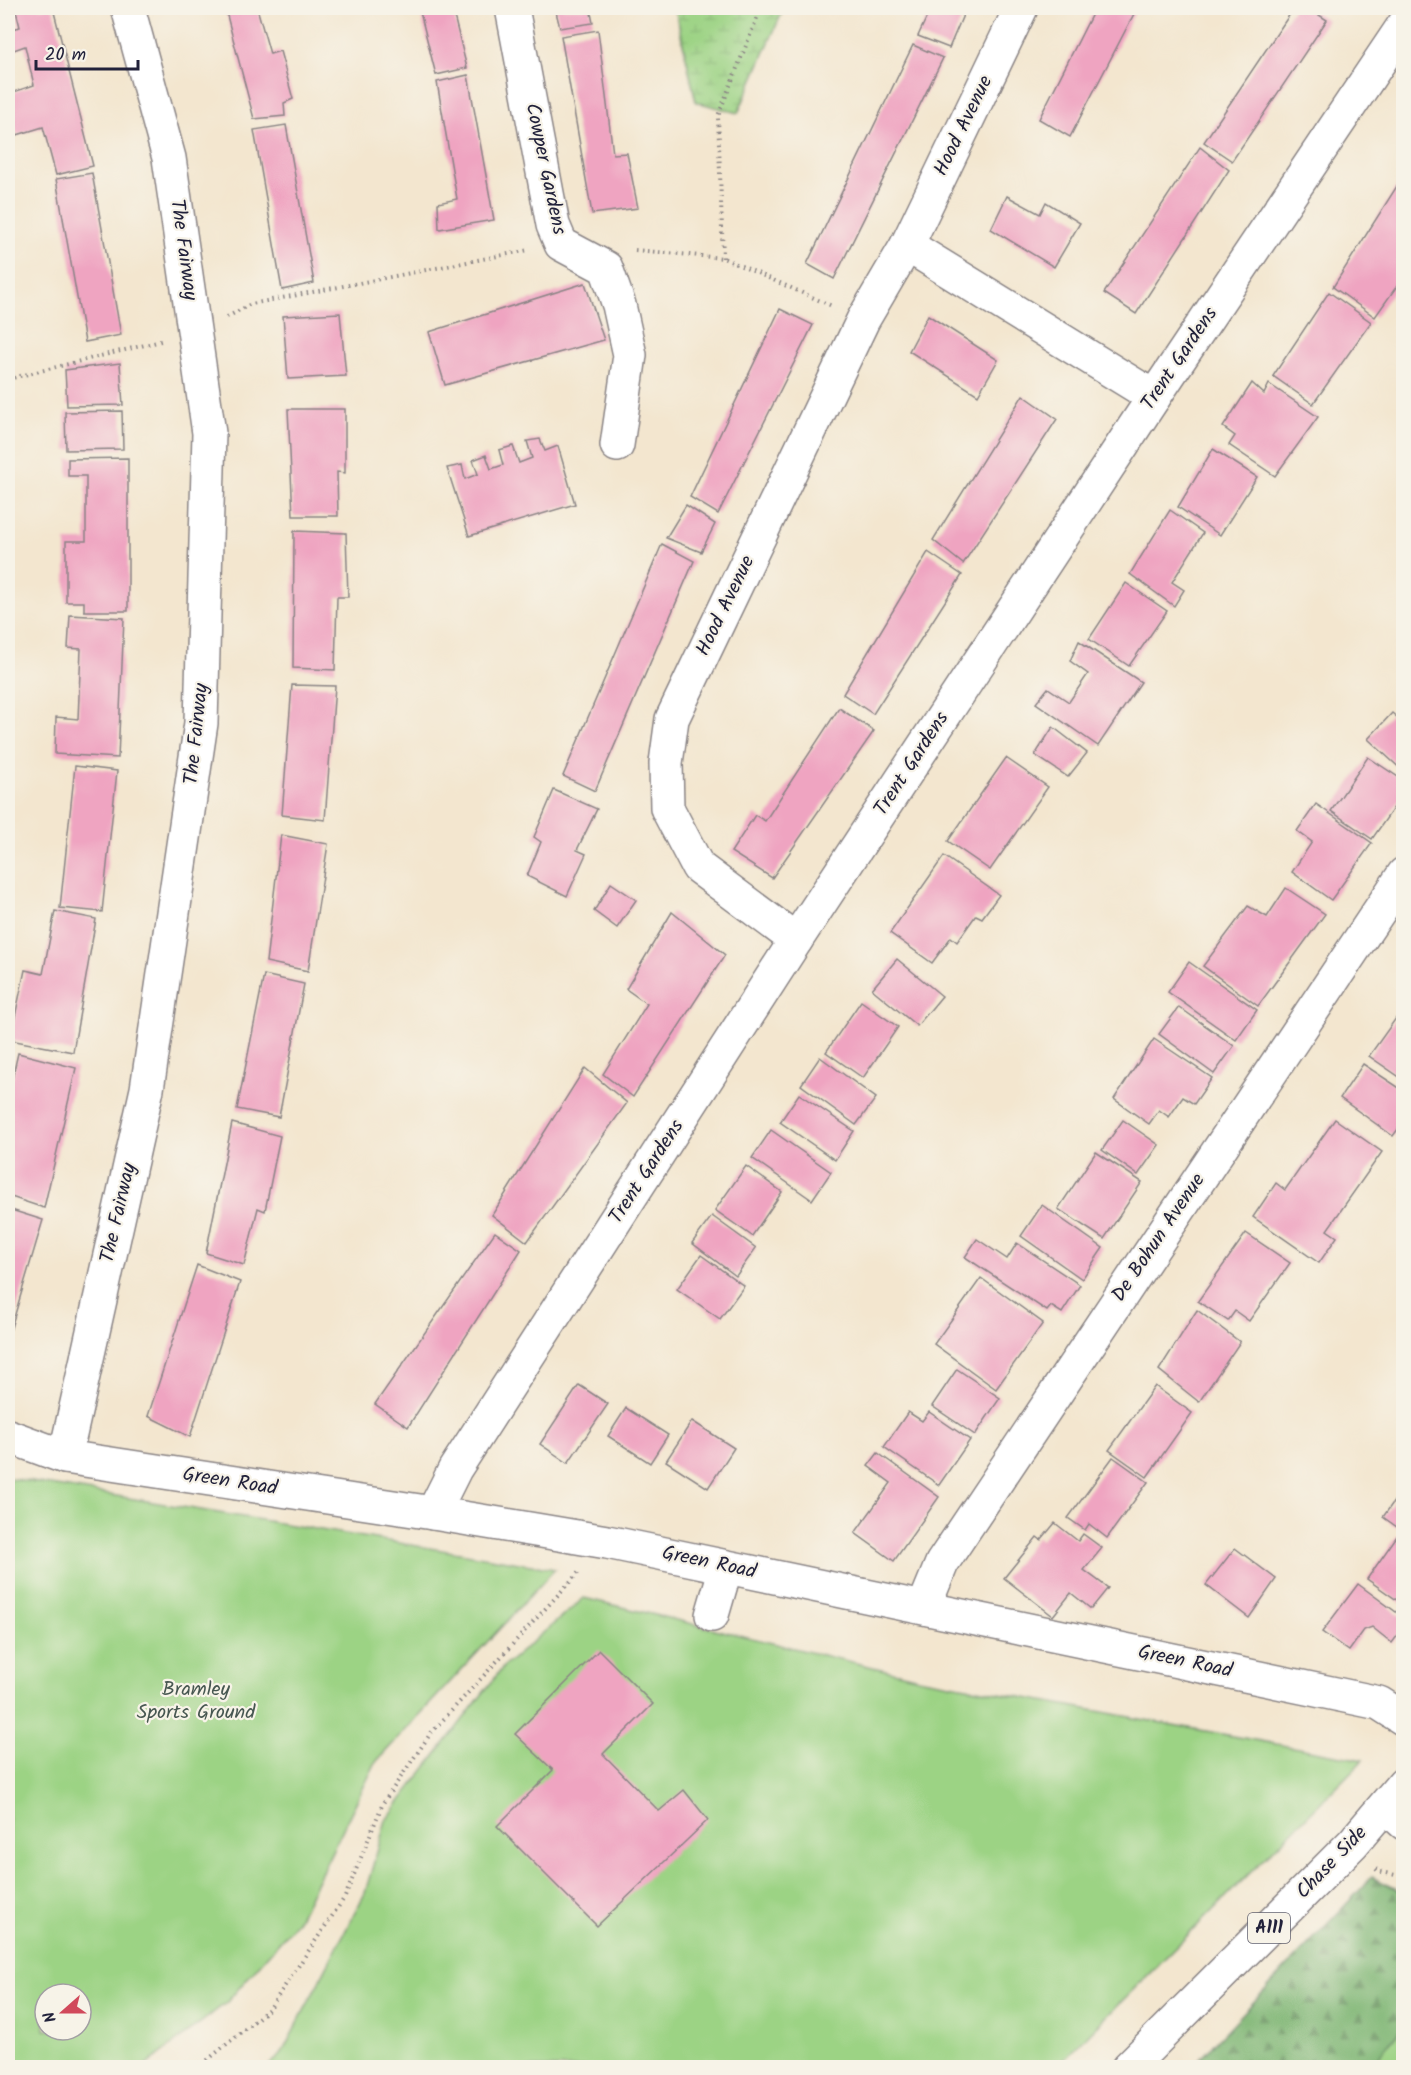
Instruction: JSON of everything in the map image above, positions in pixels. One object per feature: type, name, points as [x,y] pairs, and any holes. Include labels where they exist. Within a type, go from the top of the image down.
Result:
[{"type":"street","name":"The Fairway","points":[[65,1456],[147,1089],[201,723],[209,433],[169,158],[128,8]]},
{"type":"street","name":"Cowper Gardens","points":[[512,8],[554,225],[561,244],[606,268],[619,305],[630,355],[617,445]]},
{"type":"street","name":"Hood Avenue","points":[[796,940],[698,867],[667,808],[666,763],[672,719],[863,320],[906,245],[1021,8]]},
{"type":"street","name":"Trent Gardens","points":[[433,1513],[455,1469],[796,940],[1154,397],[1404,25]]},
{"type":"street","points":[[906,245],[1154,397]]},
{"type":"street","name":"De Bohun Avenue","points":[[924,1607],[942,1563],[1404,874]]},
{"type":"street","name":"Green Road","points":[[8,1436],[65,1456],[606,1542],[1379,1702],[1404,1719]]},
{"type":"street","points":[[712,1615],[726,1567]]},
{"type":"street","name":"Chase Side","points":[[1128,2067],[1398,1804]]},
{"type":"path","points":[[723,258],[718,116],[761,8]]},
{"type":"path","points":[[8,379],[195,333],[251,304],[561,244]]},
{"type":"path","points":[[630,250],[723,258],[863,320]]},
{"type":"path","points":[[198,2067],[270,2008],[345,1897],[383,1803],[430,1733],[606,1542]]},
{"type":"green space","points":[[675,8],[784,8],[738,113],[696,102]]},
{"type":"green space","name":"Bramley Sports Ground","points":[[8,1478],[555,1569],[376,1762],[298,1920],[227,2002],[144,2067],[8,2067]]},
{"type":"green space","points":[[584,1598],[923,1679],[1363,1760],[1056,2067],[266,2068],[281,2055],[365,1893],[386,1820],[503,1667]]},
{"type":"green space","points":[[1372,1877],[1403,1892],[1403,2026],[1370,2067],[1192,2067]]},
{"type":"green space","points":[[1403,2026],[1403,2067],[1370,2067]]},
{"type":"building","points":[[27,8],[53,8],[93,166],[56,175],[43,127],[17,135],[8,94],[34,85],[25,46],[11,51],[8,30],[20,27],[16,11]]},
{"type":"building","points":[[225,8],[257,8],[270,54],[280,51],[293,99],[284,103],[285,116],[254,119]]},
{"type":"building","points":[[419,8],[452,8],[467,68],[436,75]]},
{"type":"building","points":[[555,8],[590,8],[593,23],[560,28]]},
{"type":"building","points":[[931,8],[966,8],[949,48],[918,36]]},
{"type":"building","points":[[1095,8],[1137,8],[1070,137],[1039,119]]},
{"type":"building","points":[[1294,8],[1308,8],[1327,20],[1232,161],[1204,142]]},
{"type":"building","points":[[598,30],[613,154],[627,153],[638,208],[592,214],[561,36]]},
{"type":"building","points":[[913,45],[943,58],[834,279],[807,264]]},
{"type":"building","points":[[468,75],[494,220],[439,229],[438,203],[457,199],[437,82]]},
{"type":"building","points":[[286,125],[314,283],[282,290],[254,130]]},
{"type":"building","points":[[1200,147],[1229,170],[1136,314],[1104,293]]},
{"type":"building","points":[[92,173],[121,335],[85,342],[56,179]]},
{"type":"building","points":[[1404,175],[1404,276],[1375,317],[1333,287]]},
{"type":"building","points":[[1007,196],[1040,214],[1046,202],[1080,223],[1054,267],[991,229]]},
{"type":"building","points":[[585,283],[604,340],[445,385],[429,332]]},
{"type":"building","points":[[1329,292],[1371,322],[1313,404],[1273,376]]},
{"type":"building","points":[[780,309],[813,325],[718,514],[690,497]]},
{"type":"building","points":[[340,313],[346,376],[288,379],[283,316]]},
{"type":"building","points":[[928,315],[998,360],[978,395],[909,351]]},
{"type":"building","points":[[120,363],[123,405],[67,406],[65,370]]},
{"type":"building","points":[[1252,383],[1264,394],[1269,384],[1318,417],[1275,476],[1229,445],[1235,436],[1223,427]]},
{"type":"building","points":[[1023,395],[1057,419],[963,564],[933,540]]},
{"type":"building","points":[[288,409],[345,409],[345,473],[337,472],[338,516],[293,516]]},
{"type":"building","points":[[122,411],[123,449],[66,450],[65,412]]},
{"type":"building","points":[[540,439],[545,451],[558,446],[575,504],[469,536],[447,468],[462,465],[465,479],[478,474],[473,460],[486,455],[491,469],[503,465],[499,450],[513,446],[519,463],[532,458],[527,441]]},
{"type":"building","points":[[1213,449],[1257,477],[1220,535],[1178,507]]},
{"type":"building","points":[[128,458],[128,611],[84,611],[84,602],[66,602],[66,541],[86,541],[86,476],[68,476],[68,459]]},
{"type":"building","points":[[686,505],[715,524],[701,552],[666,538]]},
{"type":"building","points":[[1170,510],[1203,533],[1172,582],[1184,590],[1174,606],[1130,574]]},
{"type":"building","points":[[294,531],[346,533],[348,597],[337,597],[335,670],[293,668]]},
{"type":"building","points":[[662,544],[694,561],[595,791],[563,776]]},
{"type":"building","points":[[928,552],[962,575],[873,714],[843,694]]},
{"type":"building","points":[[1126,583],[1167,611],[1129,666],[1089,639]]},
{"type":"building","points":[[70,615],[124,618],[118,758],[55,754],[56,717],[78,719],[81,649],[68,648]]},
{"type":"building","points":[[1079,641],[1141,682],[1098,746],[1036,703],[1048,688],[1069,702],[1088,674],[1070,661]]},
{"type":"building","points":[[292,685],[335,686],[325,820],[282,815]]},
{"type":"building","points":[[839,708],[874,731],[772,878],[731,852],[755,815],[765,821]]},
{"type":"building","points":[[1392,713],[1404,723],[1404,772],[1368,739]]},
{"type":"building","points":[[1053,727],[1087,753],[1068,777],[1035,755]]},
{"type":"building","points":[[1368,757],[1404,781],[1404,793],[1372,839],[1331,811]]},
{"type":"building","points":[[1006,758],[1048,787],[990,870],[948,841]]},
{"type":"building","points":[[75,766],[117,771],[102,912],[60,908]]},
{"type":"building","points":[[554,790],[597,809],[577,850],[586,854],[567,896],[527,876],[541,842],[534,837]]},
{"type":"building","points":[[1316,804],[1372,843],[1331,900],[1292,872],[1312,842],[1297,831]]},
{"type":"building","points":[[281,835],[328,844],[308,971],[266,962]]},
{"type":"building","points":[[944,856],[999,895],[982,918],[976,915],[957,942],[951,937],[932,963],[890,933]]},
{"type":"building","points":[[611,883],[636,900],[617,928],[594,911]]},
{"type":"building","points":[[1286,888],[1325,914],[1258,1006],[1203,966],[1248,906],[1267,917]]},
{"type":"building","points":[[55,911],[96,919],[73,1052],[10,1040],[25,970],[43,974]]},
{"type":"building","points":[[672,912],[725,955],[633,1097],[603,1074],[647,1004],[626,989]]},
{"type":"building","points":[[897,959],[942,996],[917,1026],[872,989]]},
{"type":"building","points":[[1189,962],[1257,1010],[1236,1040],[1168,992]]},
{"type":"building","points":[[264,975],[304,984],[279,1117],[237,1109]]},
{"type":"building","points":[[861,1001],[898,1027],[863,1078],[826,1052]]},
{"type":"building","points":[[1179,1007],[1234,1046],[1214,1074],[1159,1034]]},
{"type":"building","points":[[1404,1007],[1404,1080],[1369,1056]]},
{"type":"building","points":[[1154,1039],[1212,1078],[1194,1104],[1183,1097],[1169,1117],[1159,1110],[1149,1124],[1114,1099]]},
{"type":"building","points":[[18,1053],[76,1068],[44,1208],[8,1196],[8,1097]]},
{"type":"building","points":[[820,1057],[876,1098],[856,1125],[801,1085]]},
{"type":"building","points":[[1363,1064],[1404,1091],[1404,1121],[1393,1136],[1340,1098]]},
{"type":"building","points":[[585,1068],[627,1103],[527,1242],[492,1215]]},
{"type":"building","points":[[799,1094],[854,1131],[835,1160],[780,1122]]},
{"type":"building","points":[[1335,1119],[1382,1152],[1327,1230],[1337,1237],[1319,1263],[1253,1217],[1276,1183],[1285,1190]]},
{"type":"building","points":[[1123,1120],[1159,1145],[1138,1175],[1102,1150]]},
{"type":"building","points":[[232,1123],[280,1136],[265,1211],[258,1208],[244,1265],[206,1253]]},
{"type":"building","points":[[771,1130],[831,1172],[812,1200],[752,1158]]},
{"type":"building","points":[[1096,1152],[1142,1182],[1104,1239],[1058,1209]]},
{"type":"building","points":[[746,1166],[782,1192],[752,1236],[715,1210]]},
{"type":"building","points":[[1042,1205],[1103,1248],[1082,1279],[1021,1236]]},
{"type":"building","points":[[8,1209],[43,1220],[8,1338]]},
{"type":"building","points":[[712,1216],[756,1248],[736,1276],[692,1243]]},
{"type":"building","points":[[495,1232],[521,1250],[408,1427],[375,1404]]},
{"type":"building","points":[[1246,1233],[1290,1263],[1249,1321],[1235,1311],[1228,1321],[1198,1301]]},
{"type":"building","points":[[977,1239],[1007,1259],[1017,1243],[1080,1285],[1062,1313],[1051,1306],[1047,1311],[965,1257]]},
{"type":"building","points":[[701,1255],[744,1286],[720,1319],[677,1289]]},
{"type":"building","points":[[197,1265],[240,1282],[190,1437],[148,1416]]},
{"type":"building","points":[[981,1278],[1043,1323],[996,1389],[934,1344]]},
{"type":"building","points":[[1197,1310],[1240,1342],[1199,1402],[1159,1370]]},
{"type":"building","points":[[957,1369],[1000,1398],[975,1435],[932,1406]]},
{"type":"building","points":[[579,1385],[608,1404],[568,1463],[540,1444]]},
{"type":"building","points":[[1155,1386],[1192,1413],[1147,1477],[1109,1450]]},
{"type":"building","points":[[626,1408],[668,1435],[650,1463],[608,1436]]},
{"type":"building","points":[[908,1412],[922,1421],[929,1412],[970,1440],[939,1485],[884,1447]]},
{"type":"building","points":[[692,1421],[734,1448],[708,1488],[666,1461]]},
{"type":"building","points":[[878,1453],[939,1497],[894,1561],[855,1533],[891,1483],[868,1466]]},
{"type":"building","points":[[1113,1457],[1148,1482],[1107,1538],[1089,1524],[1085,1530],[1068,1518]]},
{"type":"building","points":[[1404,1487],[1404,1532],[1383,1517]]},
{"type":"building","points":[[1055,1523],[1078,1541],[1083,1534],[1102,1548],[1084,1570],[1108,1588],[1091,1609],[1071,1593],[1053,1616],[1004,1578],[1037,1537],[1041,1540]]},
{"type":"building","points":[[1397,1536],[1404,1541],[1404,1605],[1367,1579]]},
{"type":"building","points":[[1235,1548],[1276,1579],[1249,1618],[1206,1585]]},
{"type":"building","points":[[1358,1584],[1404,1618],[1404,1627],[1392,1643],[1372,1627],[1364,1630],[1349,1651],[1322,1632]]},
{"type":"building","points":[[599,1650],[653,1704],[603,1754],[659,1811],[684,1790],[708,1820],[597,1926],[497,1826],[553,1770],[515,1734]]}]
